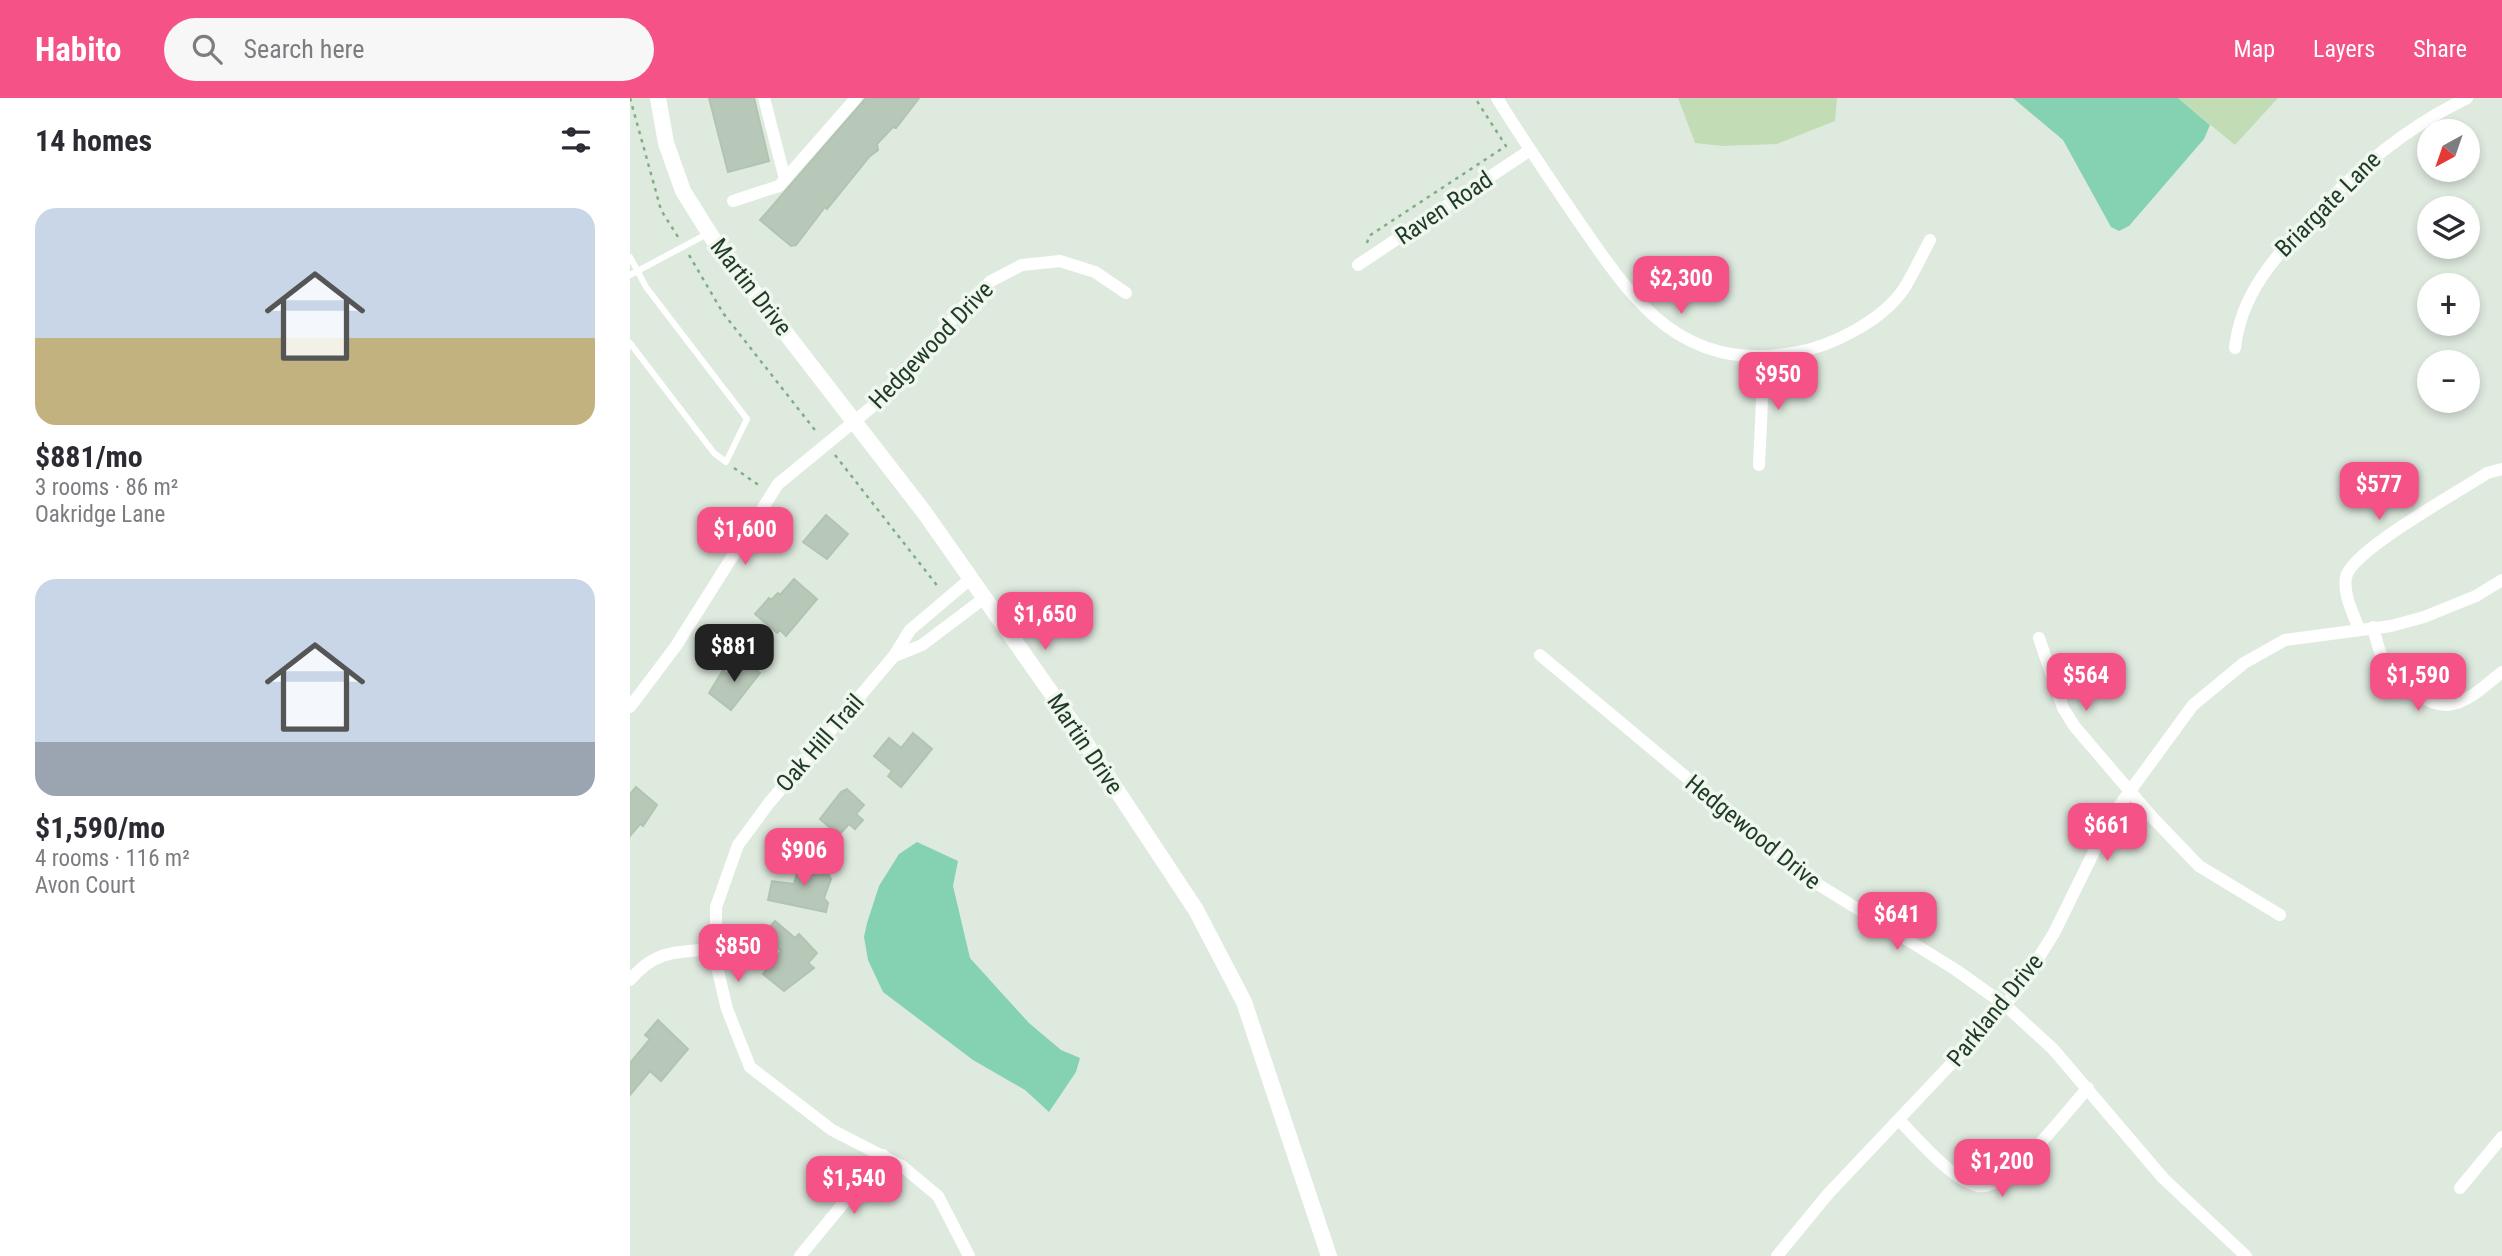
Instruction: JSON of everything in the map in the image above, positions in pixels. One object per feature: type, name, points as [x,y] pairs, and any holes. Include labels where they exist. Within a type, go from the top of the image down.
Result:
[{"type":"street","name":"Martin Drive","points":[[658,98],[666,143],[683,191],[709,233],[924,512],[1071,721],[1196,911],[1244,1002],[1329,1256]]},
{"type":"street","points":[[764,98],[785,179]]},
{"type":"street","points":[[733,201],[772,190],[785,179],[856,98]]},
{"type":"street","points":[[1497,98],[1623,286],[1649,314],[1686,340],[1727,353],[1764,358],[1816,349],[1865,324],[1904,289],[1930,240]]},
{"type":"street","name":"Briargate Lane","points":[[2235,348],[2238,324],[2247,301],[2278,253],[2368,160],[2417,125],[2466,98]]},
{"type":"street","name":"Raven Road","points":[[1358,265],[1530,150]]},
{"type":"street","name":"Hedgewood Drive","points":[[630,707],[677,646],[778,484],[884,397],[965,305],[991,281],[1022,265],[1060,261],[1095,272],[1126,293]]},
{"type":"street","points":[[1759,465],[1764,358]]},
{"type":"street","points":[[2359,629],[2345,585],[2354,562],[2371,546],[2487,473],[2502,469]]},
{"type":"street","name":"Oak Hill Trail","points":[[969,1256],[938,1196],[902,1166],[832,1130],[750,1067],[727,1009],[716,963],[716,908],[738,845],[769,803],[894,656],[910,630],[970,580]]},
{"type":"street","name":"Parkland Drive","points":[[1777,1256],[1828,1194],[1900,1121],[2005,1005],[2054,933],[2098,842],[2129,789],[2193,705],[2245,663],[2285,640],[2391,626],[2450,608],[2502,580]]},
{"type":"street","points":[[894,656],[922,645],[983,599]]},
{"type":"street","points":[[2373,628],[2386,663],[2410,689],[2442,705],[2456,704],[2502,672]]},
{"type":"street","points":[[2039,638],[2063,708],[2075,727],[2199,866],[2280,915]]},
{"type":"street","name":"Hedgewood Drive","points":[[1540,655],[1803,875],[1956,970],[2005,1005],[2088,1088],[2163,1178],[2246,1256]]},
{"type":"street","points":[[630,980],[640,968],[664,953],[716,949]]},
{"type":"street","points":[[1900,1121],[1958,1176],[1979,1186],[1991,1186],[2017,1167],[2088,1088]]},
{"type":"street","points":[[2460,1188],[2502,1137]]},
{"type":"street","points":[[800,1256],[883,1155]]},
{"type":"lane","points":[[630,275],[709,233]]},
{"type":"lane","points":[[630,257],[646,287],[747,419],[726,462],[714,453],[630,343]]},
{"type":"path","points":[[630,98],[661,210],[723,313],[947,599]]},
{"type":"path","points":[[1358,265],[1369,236],[1506,146],[1475,98]]},
{"type":"path","points":[[726,462],[772,493]]},
{"type":"shaded area","points":[[1678,98],[1837,98],[1835,121],[1777,144],[1722,146],[1695,143]]},
{"type":"shaded area","points":[[2013,98],[2178,98],[2210,125],[2204,139],[2129,226],[2119,231],[2111,227],[2063,140]]},
{"type":"shaded area","points":[[2178,98],[2278,98],[2235,145]]},
{"type":"shaded area","points":[[917,842],[958,861],[953,886],[970,958],[1029,1023],[1061,1050],[1080,1058],[1076,1072],[1049,1112],[1025,1090],[973,1060],[883,992],[868,960],[864,937],[867,923],[879,886],[899,854]]},
{"type":"building","points":[[709,98],[754,98],[769,161],[728,172]]},
{"type":"building","points":[[866,98],[919,98],[896,128],[893,127],[877,144],[878,150],[869,157],[827,209],[825,207],[796,245],[791,246],[760,220]]},
{"type":"building","points":[[826,515],[848,534],[827,559],[803,542]]},
{"type":"building","points":[[794,579],[817,599],[786,636],[780,630],[777,633],[755,614],[769,598],[771,600],[778,593],[780,595]]},
{"type":"building","points":[[740,658],[760,673],[731,710],[709,693],[723,670],[727,674]]},
{"type":"building","points":[[913,733],[932,749],[901,787],[888,776],[892,771],[874,756],[889,738],[901,748]]},
{"type":"building","points":[[636,787],[657,805],[643,826],[640,824],[630,836],[630,794]]},
{"type":"building","points":[[847,789],[864,805],[856,814],[863,820],[855,829],[849,824],[839,835],[820,819],[841,792]]},
{"type":"building","points":[[801,859],[828,865],[827,872],[831,879],[824,898],[828,903],[826,912],[768,900],[772,881],[794,884]]},
{"type":"building","points":[[775,921],[795,938],[799,934],[817,953],[808,963],[814,968],[784,991],[763,974],[781,951],[764,934]]},
{"type":"building","points":[[658,1020],[688,1049],[661,1081],[650,1071],[630,1095],[630,1063],[650,1039],[645,1035]]}]
